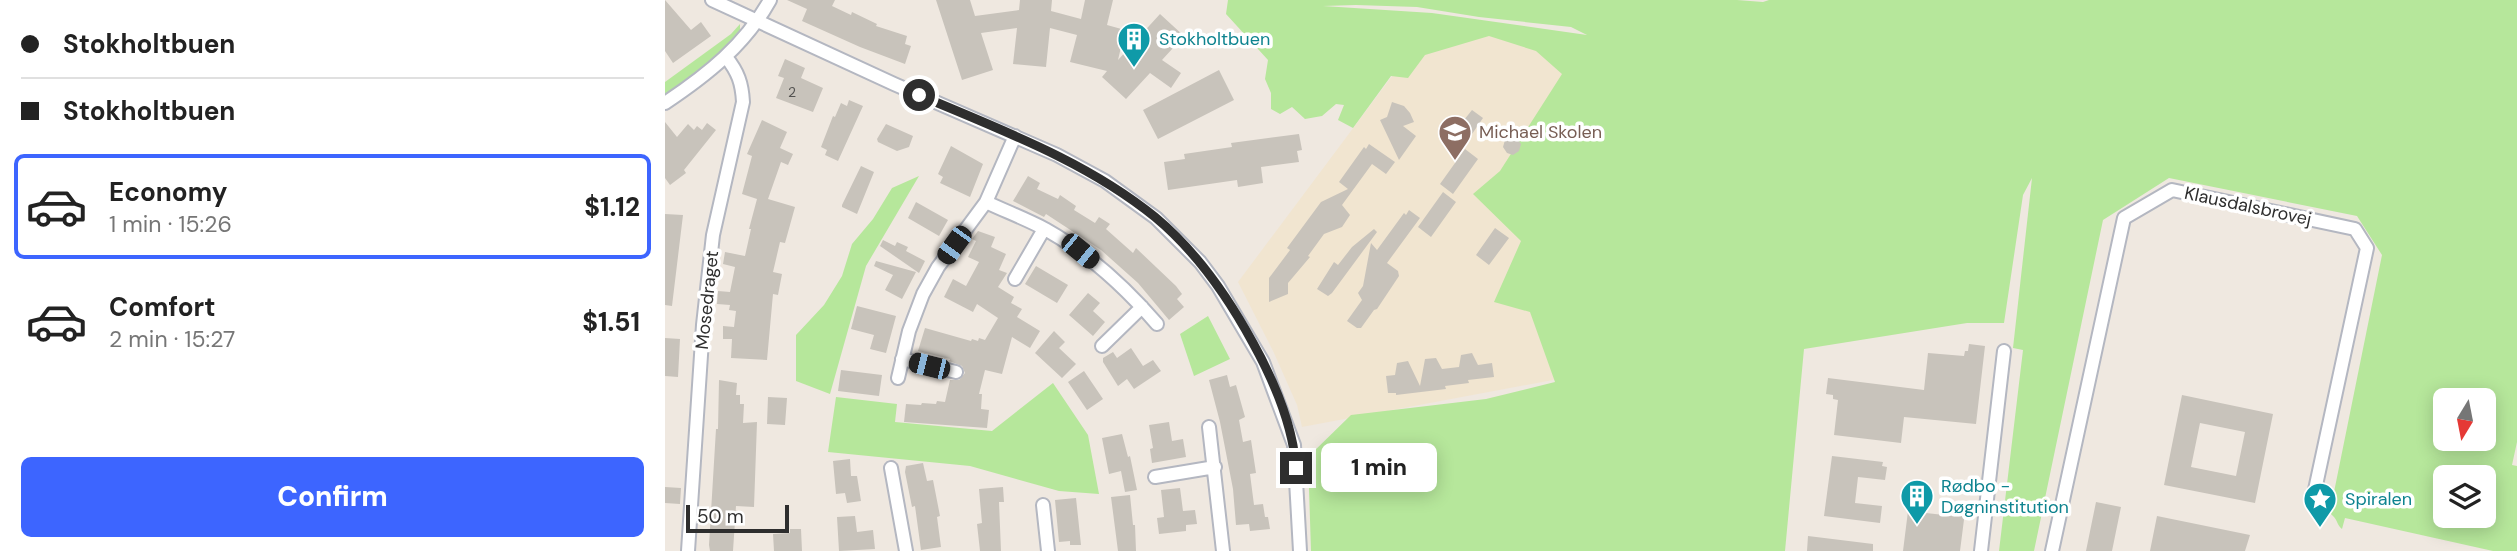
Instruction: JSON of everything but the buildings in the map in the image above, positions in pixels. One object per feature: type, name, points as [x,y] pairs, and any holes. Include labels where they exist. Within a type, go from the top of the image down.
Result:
[{"type":"street","points":[[712,0],[894,84],[1015,136],[1105,181],[1156,218],[1200,262],[1219,286],[1263,362],[1294,445],[1300,551]]},
{"type":"street","points":[[665,103],[726,57],[758,21],[770,0]]},
{"type":"street","name":"Mosedraget","points":[[688,551],[703,325],[713,235],[743,102],[743,85],[737,71],[726,57]]},
{"type":"street","points":[[898,378],[909,331],[923,294],[938,267],[985,202],[1015,136]]},
{"type":"street","name":"Klausdalsbrovej","points":[[2052,551],[2124,218],[2172,190],[2355,229],[2367,248],[2313,499]]},
{"type":"street","points":[[985,202],[1044,229],[1101,268],[1157,324]]},
{"type":"street","points":[[1015,279],[1044,229]]},
{"type":"street","points":[[1102,346],[1142,307]]},
{"type":"street","points":[[1980,551],[2004,351]]},
{"type":"street","points":[[902,359],[956,372]]},
{"type":"street","points":[[1209,428],[1223,551]]},
{"type":"street","points":[[1156,477],[1215,467]]},
{"type":"street","points":[[891,468],[906,551]]},
{"type":"street","points":[[1043,505],[1048,551]]},
{"type":"shaded area","name":"Michael Skolen","points":[[1428,28],[1597,42],[1558,379],[1302,427],[1297,405],[1238,282]]},
{"type":"green space","points":[[1228,0],[2517,0],[2517,442],[2512,465],[2517,466],[2517,551],[2493,551],[2345,518],[2342,529],[2340,527],[2335,518],[2318,502],[2320,489],[2334,492],[2382,255],[2357,216],[2169,178],[2103,220],[2034,551],[1999,551],[2023,350],[2013,348],[2032,178],[2023,195],[2004,323],[1967,323],[1804,349],[1785,551],[1311,551],[1308,457],[1351,415],[1486,399],[1555,382],[1530,312],[1494,302],[1521,241],[1473,194],[1500,171],[1562,74],[1536,51],[1489,36],[1425,55],[1408,78],[1391,76],[1353,128],[1338,120],[1344,105],[1336,104],[1322,116],[1305,119],[1292,107],[1280,114],[1271,109],[1271,93],[1265,79],[1268,60],[1226,14]],"holes":[[[1323,6],[1417,7],[1571,27],[1587,35],[1432,13]]]},
{"type":"green space","points":[[740,24],[740,30],[711,62],[665,96],[665,82],[731,34]]},
{"type":"green space","points":[[919,176],[866,266],[830,394],[796,381],[796,335],[824,305],[842,276],[852,244],[873,219],[892,188]]},
{"type":"green space","points":[[1208,316],[1230,359],[1194,376],[1180,334]]},
{"type":"green space","points":[[1053,383],[1088,435],[1099,494],[1059,491],[970,466],[828,452],[836,397],[897,404],[895,422],[992,431]]},
{"type":"place","name":"Stokholtbuen","points":[[1134,69]]},
{"type":"place","name":"Michael Skolen","points":[[1455,162]]},
{"type":"place","name":"Rødbo - Døgninstitution","points":[[1917,526]]},
{"type":"place","name":"Spiralen","points":[[2320,529]]},
{"type":"route","points":[[919,95],[1057,155],[1105,181],[1156,218],[1200,262],[1219,286],[1245,328],[1278,399],[1294,445],[1296,468]]}]
